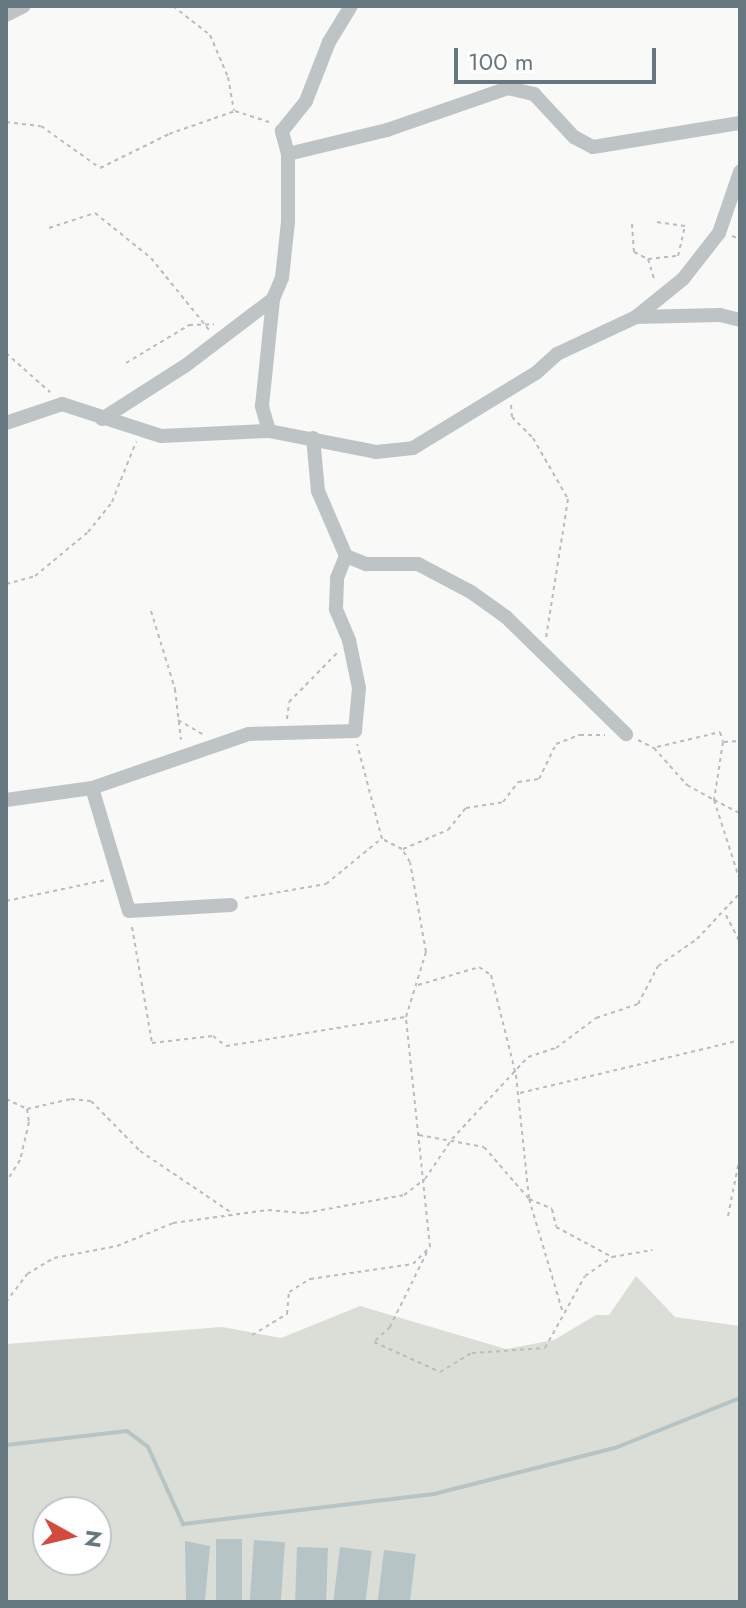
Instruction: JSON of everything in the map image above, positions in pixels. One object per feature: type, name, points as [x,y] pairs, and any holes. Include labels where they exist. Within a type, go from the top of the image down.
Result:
[{"type":"street","points":[[6,15],[24,6]]},
{"type":"street","points":[[269,431],[262,406],[273,299],[285,252],[288,154],[282,131],[306,101],[344,10]]},
{"type":"street","points":[[288,154],[387,130],[508,88],[534,94],[574,137],[593,147],[740,123]]},
{"type":"street","points":[[6,423],[62,404],[140,433],[161,436],[269,431],[376,452],[413,448],[509,389],[557,354],[636,317],[683,279],[719,233],[740,172]]},
{"type":"street","points":[[102,419],[273,299]]},
{"type":"street","points":[[636,317],[720,315],[740,320]]},
{"type":"street","points":[[6,800],[92,788],[183,753],[249,734],[355,731],[359,688],[349,640],[338,620],[336,585],[346,556],[318,491],[313,438]]},
{"type":"street","points":[[346,556],[366,564],[424,566],[506,617],[626,734]]},
{"type":"street","points":[[92,788],[129,911],[231,905]]},
{"type":"path","points":[[173,6],[210,35],[228,77],[235,111]]},
{"type":"path","points":[[6,122],[41,126],[100,168],[169,134],[235,111],[268,120],[282,131]]},
{"type":"path","points":[[49,228],[95,213],[151,258],[218,340]]},
{"type":"path","points":[[632,224],[634,252],[648,259],[678,256],[685,226],[656,222]]},
{"type":"path","points":[[648,259],[659,299]]},
{"type":"path","points":[[126,363],[171,334],[203,323],[241,322]]},
{"type":"path","points":[[6,353],[62,404]]},
{"type":"path","points":[[509,389],[512,417],[533,438],[568,499],[552,627],[540,650]]},
{"type":"path","points":[[6,584],[35,576],[88,532],[112,502],[140,433]]},
{"type":"path","points":[[151,611],[175,689],[183,753]]},
{"type":"path","points":[[285,732],[289,702],[337,653],[338,620]]},
{"type":"path","points":[[177,720],[217,743]]},
{"type":"path","points":[[355,731],[382,839],[402,849],[415,880],[426,952],[406,1017],[430,1247],[412,1274],[390,1327],[374,1342],[440,1372],[472,1353],[545,1348],[562,1312],[585,1276],[612,1257],[652,1250]]},
{"type":"path","points":[[654,748],[720,732],[723,742],[714,800],[740,881]]},
{"type":"path","points":[[402,849],[448,830],[466,808],[503,802],[518,782],[539,779],[556,744],[580,735],[626,734],[654,748],[687,785],[740,813]]},
{"type":"path","points":[[723,742],[740,741]]},
{"type":"path","points":[[231,905],[247,897],[326,884],[382,839]]},
{"type":"path","points":[[6,901],[118,877]]},
{"type":"path","points":[[6,1302],[27,1274],[54,1258],[117,1246],[173,1223],[233,1213],[365,1206],[404,1195],[425,1179],[452,1139],[516,1075],[528,1057],[556,1048],[596,1018],[638,1004],[658,966],[725,914],[740,893]]},
{"type":"path","points":[[129,911],[152,1043],[213,1036],[226,1046],[406,1017]]},
{"type":"path","points":[[725,914],[740,942]]},
{"type":"path","points":[[416,986],[479,967],[491,975],[516,1075],[529,1199],[562,1312]]},
{"type":"path","points":[[518,1093],[740,1040]]},
{"type":"path","points":[[6,1099],[27,1109],[71,1099],[91,1101],[140,1151],[233,1213]]},
{"type":"path","points":[[6,1182],[29,1133],[27,1109]]},
{"type":"path","points":[[418,1135],[484,1147],[529,1199],[552,1209],[556,1227],[612,1257]]},
{"type":"path","points":[[728,1216],[740,1156]]},
{"type":"path","points":[[252,1335],[287,1314],[289,1292],[310,1279],[413,1264],[430,1247]]},
{"type":"shaded area","points":[[636,1276],[675,1317],[740,1326],[740,1602],[6,1602],[6,1344],[222,1327],[281,1338],[360,1306],[506,1349],[554,1340],[596,1315],[609,1315]]},
{"type":"shaded area","points":[[216,1539],[242,1539],[242,1602],[216,1602]]},
{"type":"shaded area","points":[[254,1540],[285,1542],[281,1602],[250,1602]]},
{"type":"shaded area","points":[[185,1541],[210,1546],[205,1601],[186,1601]]},
{"type":"shaded area","points":[[297,1547],[328,1548],[326,1602],[295,1602]]},
{"type":"shaded area","points":[[340,1547],[372,1551],[365,1602],[333,1602]]},
{"type":"shaded area","points":[[384,1550],[416,1554],[410,1602],[378,1602]]},
{"type":"waterway","points":[[6,1445],[127,1431],[148,1447],[183,1524],[434,1494],[615,1448],[740,1398]]}]
